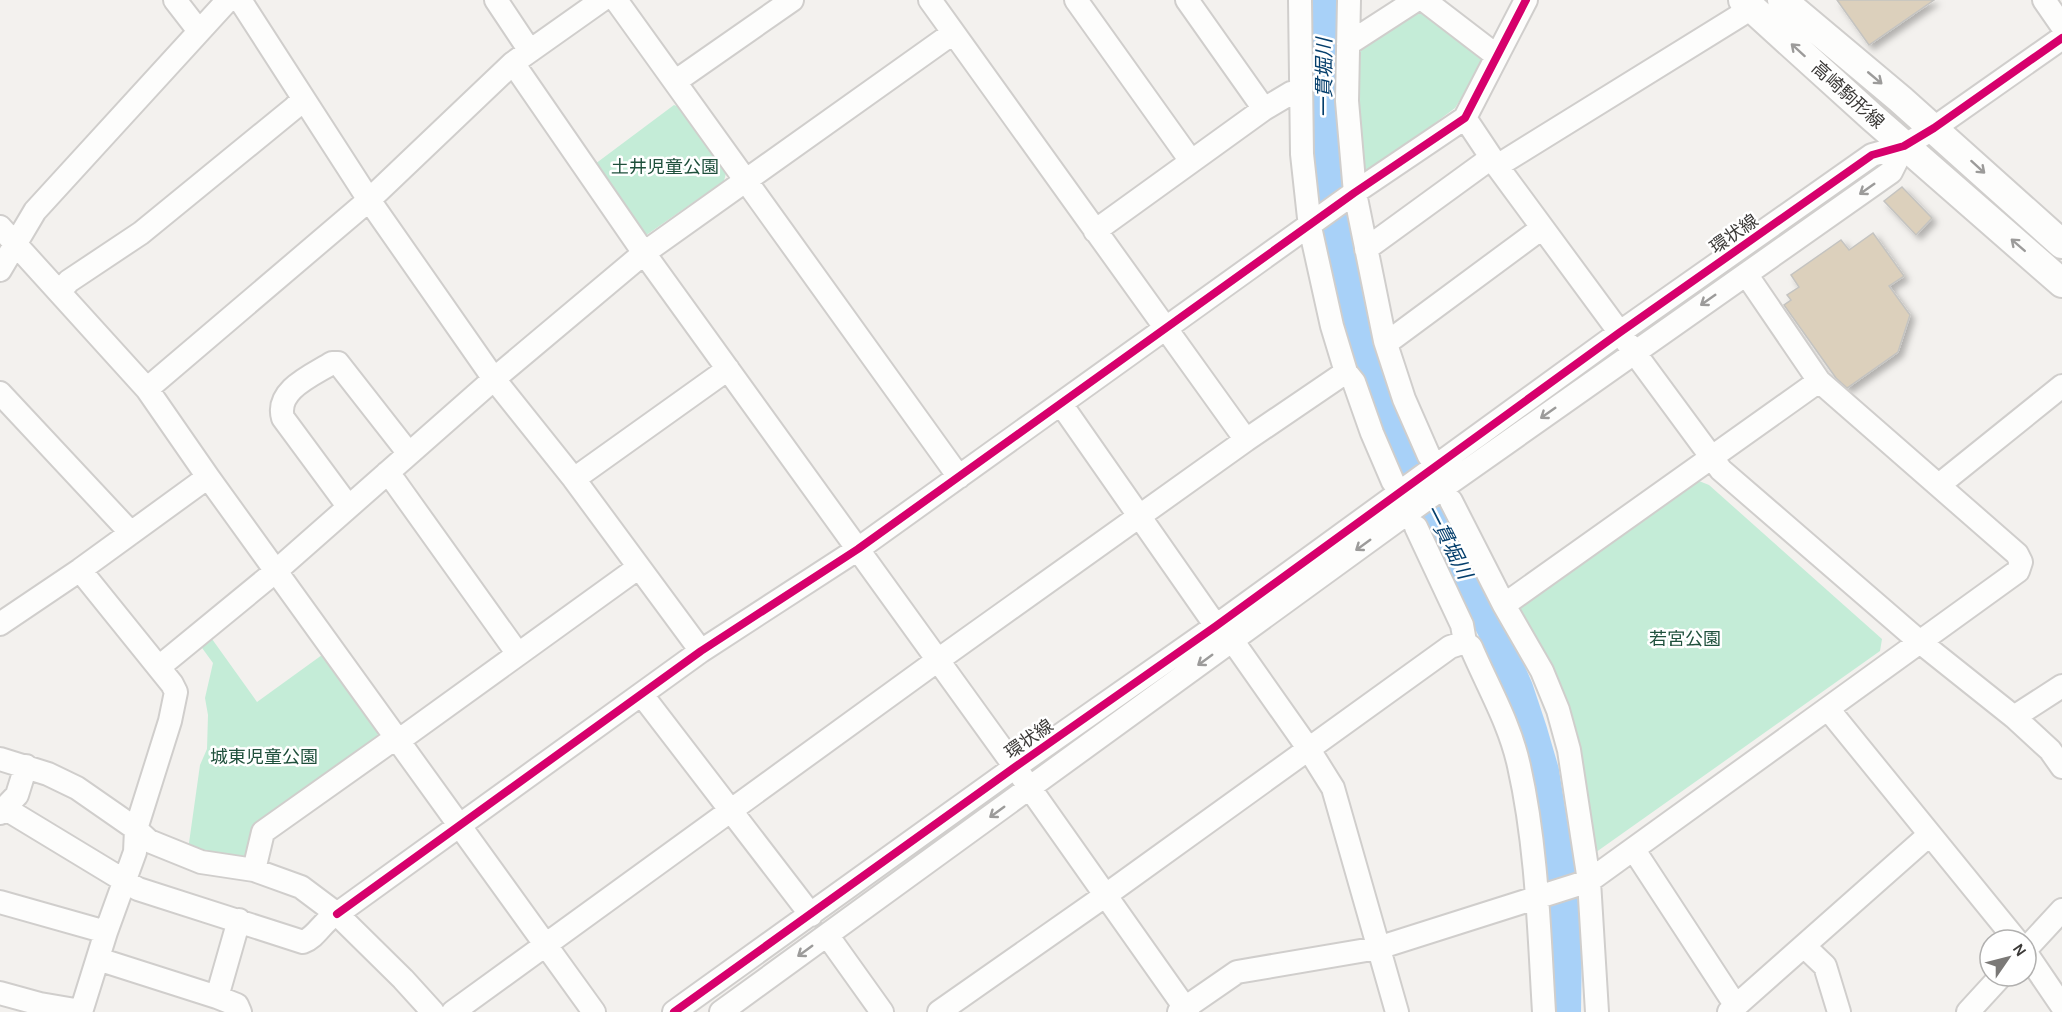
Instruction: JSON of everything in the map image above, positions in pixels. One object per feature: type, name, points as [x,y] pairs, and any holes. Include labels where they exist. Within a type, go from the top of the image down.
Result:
[{"type":"main road","name":"高崎駒形線","points":[[1782,0],[1934,128],[2062,244]]},
{"type":"main road","name":"高崎駒形線","points":[[1747,4],[1904,146],[2062,283]]},
{"type":"street","points":[[175,0],[199,31]]},
{"type":"street","points":[[0,270],[8,235],[35,211],[228,0]]},
{"type":"street","points":[[240,0],[369,200],[494,379],[574,478],[701,651]]},
{"type":"street","points":[[496,0],[521,57],[644,253],[1015,767],[1106,895],[1184,1011],[1237,972],[1378,948],[1589,881],[2018,571],[2021,562],[2018,554],[1819,381],[1746,273]]},
{"type":"street","points":[[147,388],[369,200],[521,57],[602,0]]},
{"type":"street","points":[[616,0],[959,477]]},
{"type":"street","points":[[676,81],[792,0]]},
{"type":"street","points":[[930,0],[1246,440]]},
{"type":"street","points":[[1076,0],[1191,161]]},
{"type":"street","points":[[1187,0],[1264,109]]},
{"type":"street","points":[[1300,0],[1302,154],[1310,226],[1332,326],[1346,372],[1354,382],[1372,433],[1462,625],[1465,642],[1471,647],[1503,713],[1519,764],[1530,828],[1544,1012]]},
{"type":"street","points":[[1349,0],[1347,101],[1355,193],[1385,341],[1404,399],[1430,462]]},
{"type":"street","points":[[1348,44],[1416,0]]},
{"type":"street","points":[[1424,0],[1497,57]]},
{"type":"street","points":[[26,766],[18,795],[3,811],[138,889],[303,942],[309,940],[330,917],[701,651],[858,549],[1355,193],[1465,118],[1526,0]]},
{"type":"street","points":[[2044,0],[2062,26]]},
{"type":"street","points":[[1366,249],[1494,162],[1747,4]]},
{"type":"street","points":[[159,667],[276,571],[494,379],[644,253],[953,33]]},
{"type":"street","name":"環状線","points":[[674,1012],[1015,767],[1224,633],[1405,503],[1430,462],[1619,333],[1872,155],[1904,146],[1934,128],[2062,38]]},
{"type":"street","points":[[1095,231],[1264,109],[1290,93],[1300,92]]},
{"type":"street","points":[[59,292],[69,281],[141,233],[303,99]]},
{"type":"street","points":[[1465,118],[1494,162],[1721,471],[1920,642],[2014,717],[2050,750],[2062,767]]},
{"type":"street","points":[[1405,503],[1446,495],[1633,353],[1890,172],[1904,146]]},
{"type":"street","points":[[1385,341],[1392,339],[1542,228]]},
{"type":"street","points":[[8,235],[147,388],[208,477],[594,1012]]},
{"type":"street","points":[[348,506],[283,418],[281,412],[288,391],[332,363],[338,363],[410,452]]},
{"type":"street","points":[[574,478],[728,369]]},
{"type":"street","points":[[453,1012],[938,660],[1246,440],[1346,372]]},
{"type":"street","points":[[1504,605],[1819,381]]},
{"type":"street","points":[[1940,486],[2062,386]]},
{"type":"street","points":[[0,393],[131,532]]},
{"type":"street","points":[[1061,404],[1139,516],[1308,748],[1333,788],[1396,1012]]},
{"type":"street","points":[[387,473],[518,654]]},
{"type":"street","points":[[0,624],[80,570],[208,477]]},
{"type":"street","points":[[1446,495],[1542,671],[1558,710],[1569,750],[1589,881],[1597,1012]]},
{"type":"street","points":[[254,870],[263,832],[387,744],[398,741],[639,567]]},
{"type":"street","points":[[0,993],[40,1008],[81,1012],[106,932],[135,852],[136,829],[170,721],[176,692],[159,667],[80,570]]},
{"type":"street","name":"環状線","points":[[721,1012],[1030,789],[1224,633]]},
{"type":"street","points":[[939,1012],[1106,895],[1450,647],[1465,642]]},
{"type":"street","points":[[2014,717],[2062,686]]},
{"type":"street","points":[[642,695],[811,915]]},
{"type":"street","points":[[1828,709],[2006,928]]},
{"type":"street","points":[[0,759],[26,766],[77,788],[136,829],[148,841],[201,862],[254,870],[301,887],[337,914],[433,1012]]},
{"type":"street","points":[[1634,850],[1732,1009],[1929,835]]},
{"type":"street","points":[[0,902],[106,932]]},
{"type":"street","points":[[2038,937],[2062,910]]},
{"type":"street","points":[[217,997],[239,920]]},
{"type":"street","points":[[827,935],[882,1012]]},
{"type":"street","points":[[1804,946],[1825,966],[1839,1012]]},
{"type":"street","points":[[98,959],[217,997],[237,1005],[240,1012]]},
{"type":"street","points":[[2038,969],[2062,1006]]},
{"type":"street","points":[[1968,1012],[1990,988]]},
{"type":"green space","points":[[1423,8],[1479,55],[1483,64],[1455,108],[1371,171],[1363,168],[1358,98],[1359,51]]},
{"type":"green space","name":"土井児童公園","points":[[674,105],[687,110],[727,169],[724,181],[642,238],[595,164]]},
{"type":"green space","name":"若宮公園","points":[[1699,481],[1709,485],[1882,639],[1880,651],[1592,855],[1582,806],[1513,610]]},
{"type":"green space","name":"城東児童公園","points":[[207,632],[257,702],[322,655],[378,733],[377,743],[246,861],[188,850],[200,765],[207,749],[208,715],[205,698],[213,663],[197,641]]},
{"type":"building","points":[[1837,0],[1934,0],[1869,45]]},
{"type":"building","points":[[1902,187],[1932,218],[1916,235],[1884,201]]},
{"type":"building","points":[[1873,233],[1904,276],[1889,286],[1910,315],[1898,352],[1847,388],[1836,378],[1784,305],[1791,300],[1787,295],[1799,287],[1791,275],[1841,240],[1849,250]]},
{"type":"waterway","name":"一貫堀川","points":[[1323,0],[1324,121],[1328,185],[1336,234],[1355,316],[1390,429],[1493,631],[1518,688],[1532,730],[1544,771],[1559,864],[1567,944],[1566,1012]]},
{"type":"cycle path","points":[[337,914],[701,651],[858,549],[1354,193],[1465,118],[1526,0]]},
{"type":"cycle path","points":[[674,1012],[1216,626],[1619,333],[1872,155],[1904,146],[1934,128],[2062,38]]}]
